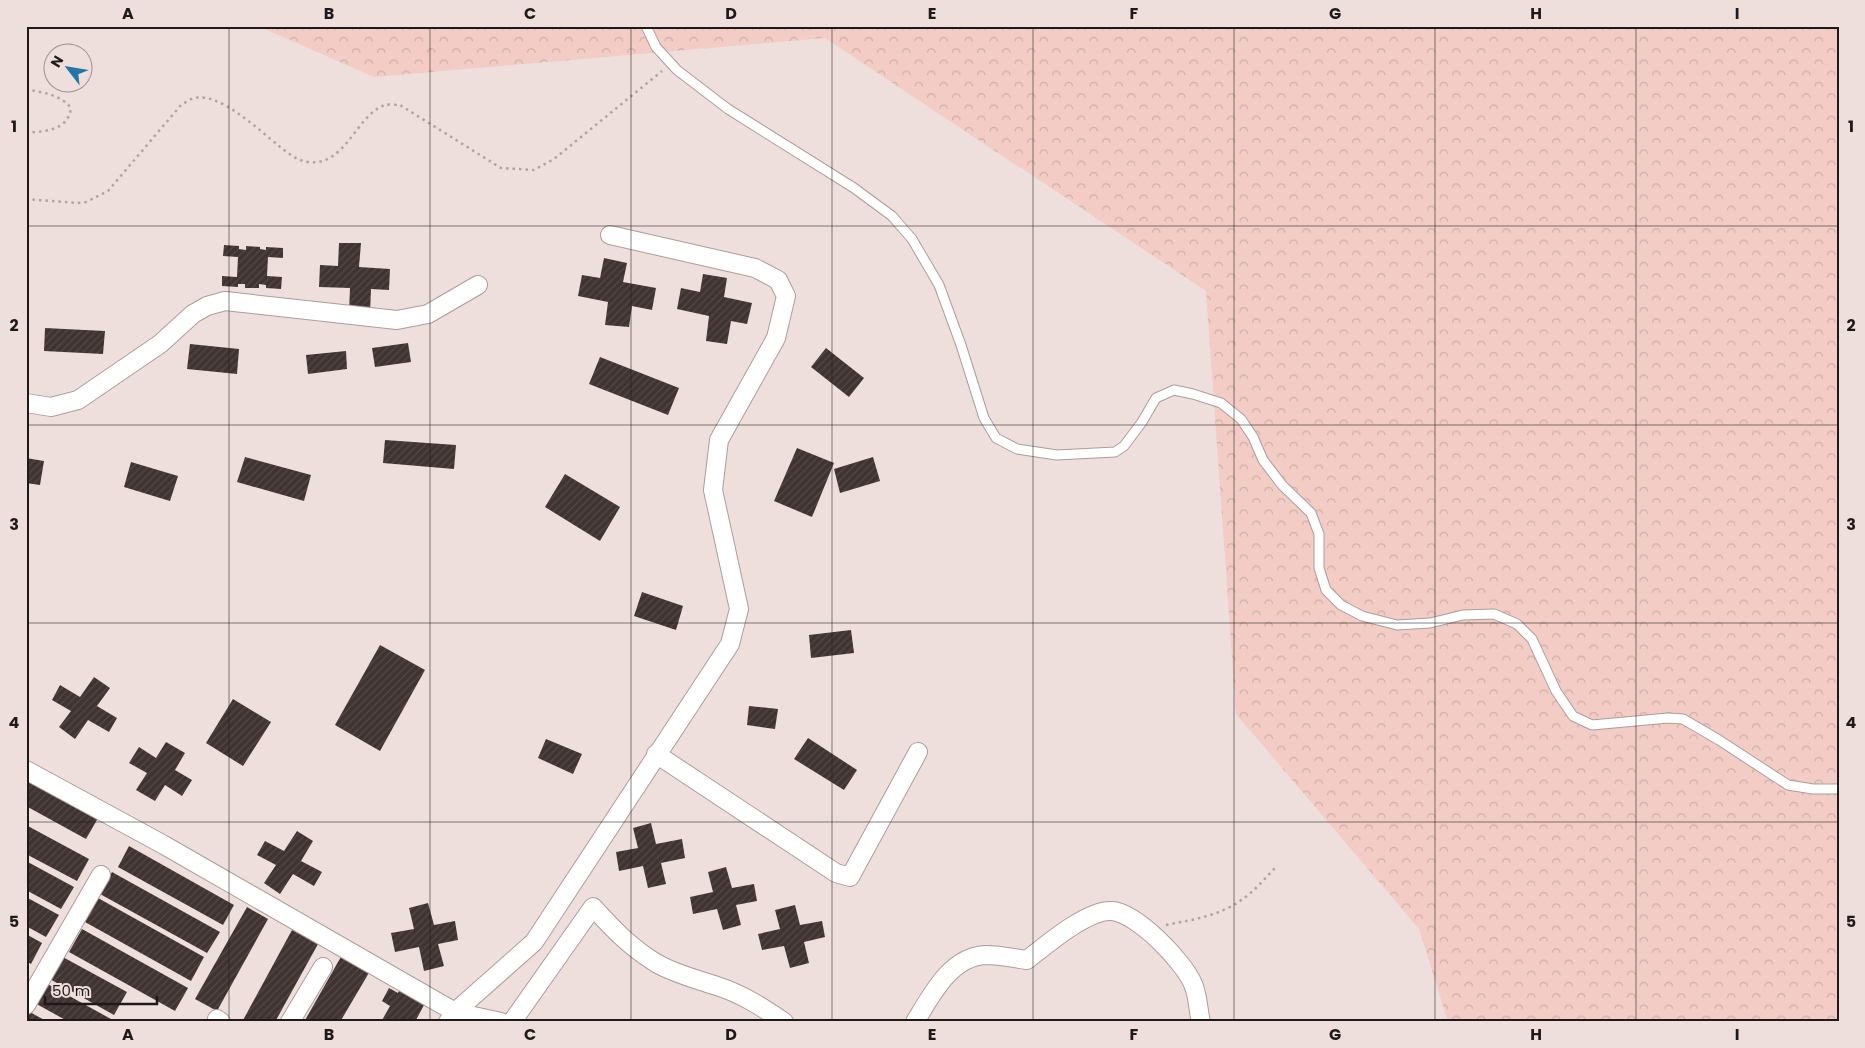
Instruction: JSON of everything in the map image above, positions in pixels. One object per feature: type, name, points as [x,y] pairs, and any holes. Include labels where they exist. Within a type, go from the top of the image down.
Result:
[{"type":"street","points":[[451,1017],[534,942],[730,644],[739,609],[714,490],[719,440],[776,338],[786,296],[778,280],[756,268],[610,235]]},
{"type":"street","points":[[26,403],[51,407],[78,400],[160,344],[193,314],[207,306],[225,301],[397,320],[428,314],[478,285]]},
{"type":"street","points":[[656,754],[836,873],[850,877],[918,752]]},
{"type":"street","points":[[26,770],[164,845],[451,1017],[501,1022]]},
{"type":"street","points":[[26,1005],[101,875]]},
{"type":"street","points":[[512,1022],[593,907],[623,940],[657,963],[684,976],[718,986],[751,1000],[784,1022]]},
{"type":"street","points":[[915,1022],[945,976],[961,962],[982,955],[1027,960],[1061,933],[1092,914],[1112,910],[1125,915],[1148,929],[1178,961],[1193,984],[1201,1022]]},
{"type":"street","points":[[290,1022],[322,967]]},
{"type":"lane","points":[[646,26],[656,47],[677,70],[728,110],[861,194],[892,216],[912,239],[939,285],[962,345],[984,418],[996,438],[1017,449],[1057,455],[1115,452],[1124,446],[1142,422],[1156,398],[1174,390],[1221,403],[1241,419],[1253,437],[1263,460],[1282,485],[1312,512],[1319,534],[1320,568],[1326,590],[1341,605],[1362,616],[1397,625],[1430,623],[1463,615],[1494,614],[1517,624],[1532,639],[1556,691],[1573,716],[1592,725],[1668,718],[1683,719],[1788,785],[1813,789],[1839,789]]},
{"type":"path","points":[[26,199],[78,203],[86,202],[108,191],[181,105],[194,98],[208,98],[226,106],[293,157],[306,162],[318,163],[333,157],[374,112],[386,104],[400,105],[501,168],[534,170],[554,159],[671,63]]},
{"type":"path","points":[[26,89],[52,95],[65,101],[71,108],[70,116],[64,124],[52,130],[26,133]]},
{"type":"path","points":[[1148,929],[1209,917],[1227,909],[1242,900],[1278,866]]},
{"type":"green space","points":[[258,26],[1839,26],[1839,1022],[1448,1022],[1419,929],[1236,714],[1206,291],[825,38],[374,77]]},
{"type":"building","points":[[339,243],[361,243],[359,267],[390,269],[389,290],[371,289],[370,313],[349,312],[350,288],[319,287],[320,265],[338,266]]},
{"type":"building","points":[[224,245],[239,246],[239,249],[246,250],[246,246],[260,247],[260,249],[266,250],[266,247],[283,248],[283,258],[268,257],[267,276],[282,277],[281,289],[266,288],[266,285],[259,284],[259,288],[245,288],[245,284],[238,284],[238,287],[222,286],[222,276],[237,277],[238,257],[223,256]]},
{"type":"building","points":[[604,258],[627,263],[623,282],[656,288],[652,310],[632,306],[629,327],[605,325],[608,302],[578,296],[582,275],[600,278]]},
{"type":"building","points":[[703,274],[727,278],[724,297],[752,303],[747,324],[731,321],[727,344],[706,341],[709,316],[677,309],[681,288],[700,292]]},
{"type":"building","points":[[45,328],[105,331],[103,354],[44,351]]},
{"type":"building","points":[[408,343],[411,362],[375,367],[372,348]]},
{"type":"building","points":[[190,344],[239,349],[237,374],[187,369]]},
{"type":"building","points":[[826,348],[864,378],[849,397],[811,367]]},
{"type":"building","points":[[346,351],[347,369],[308,374],[306,355]]},
{"type":"building","points":[[600,357],[679,388],[668,415],[589,384]]},
{"type":"building","points":[[385,440],[456,445],[454,469],[383,463]]},
{"type":"building","points":[[797,448],[834,463],[812,517],[774,501]]},
{"type":"building","points":[[245,457],[311,475],[304,501],[237,482]]},
{"type":"building","points":[[873,457],[880,481],[840,493],[834,469]]},
{"type":"building","points":[[26,458],[44,461],[40,485],[26,483]]},
{"type":"building","points":[[131,462],[178,476],[170,501],[124,487]]},
{"type":"building","points":[[565,474],[620,507],[600,541],[545,507]]},
{"type":"building","points":[[642,592],[683,606],[676,630],[634,616]]},
{"type":"building","points":[[851,630],[854,653],[811,658],[809,635]]},
{"type":"building","points":[[380,645],[425,670],[380,751],[335,725]]},
{"type":"building","points":[[94,677],[110,688],[97,706],[117,718],[109,732],[88,720],[75,739],[59,727],[71,711],[52,700],[60,685],[80,697]]},
{"type":"building","points":[[233,699],[271,722],[243,766],[206,743]]},
{"type":"building","points":[[749,706],[778,709],[775,729],[747,725]]},
{"type":"building","points":[[808,738],[857,770],[844,790],[794,759]]},
{"type":"building","points":[[546,739],[582,754],[573,774],[538,758]]},
{"type":"building","points":[[166,742],[185,753],[175,770],[192,780],[182,796],[165,785],[155,801],[136,790],[147,773],[129,763],[139,747],[156,758]]},
{"type":"building","points":[[26,779],[98,818],[86,839],[26,806]]},
{"type":"building","points":[[651,823],[656,844],[682,839],[685,858],[661,863],[666,884],[648,888],[643,866],[619,871],[616,852],[638,848],[633,828]]},
{"type":"building","points":[[26,825],[89,859],[77,881],[26,854]]},
{"type":"building","points":[[297,831],[313,841],[301,861],[322,872],[314,886],[293,874],[280,894],[264,883],[276,865],[257,855],[265,841],[284,851]]},
{"type":"building","points":[[129,846],[234,905],[223,925],[118,867]]},
{"type":"building","points":[[26,861],[74,887],[61,909],[26,890]]},
{"type":"building","points":[[726,867],[732,888],[754,884],[757,901],[736,905],[741,925],[723,930],[717,909],[693,914],[690,897],[713,892],[708,872]]},
{"type":"building","points":[[112,872],[220,932],[207,953],[100,894]]},
{"type":"building","points":[[26,897],[59,915],[46,937],[26,926]]},
{"type":"building","points":[[98,898],[204,957],[191,981],[85,922]]},
{"type":"building","points":[[428,903],[434,925],[455,921],[458,940],[438,944],[444,966],[424,971],[419,947],[395,952],[391,933],[414,929],[409,908]]},
{"type":"building","points":[[795,905],[800,925],[822,921],[825,937],[804,942],[809,963],[790,968],[784,946],[762,950],[758,934],[780,929],[775,910]]},
{"type":"building","points":[[247,907],[268,919],[217,1011],[195,999]]},
{"type":"building","points":[[82,929],[188,988],[175,1011],[69,952]]},
{"type":"building","points":[[292,930],[318,944],[275,1022],[242,1022]]},
{"type":"building","points":[[26,934],[42,943],[31,964],[26,961]]},
{"type":"building","points":[[342,955],[370,971],[340,1022],[304,1022]]},
{"type":"building","points":[[61,956],[127,992],[114,1015],[48,978]]},
{"type":"building","points":[[44,982],[111,1019],[110,1022],[69,1022],[33,1002]]},
{"type":"building","points":[[389,988],[398,993],[400,989],[425,1003],[415,1022],[381,1022],[390,1006],[382,1001]]},
{"type":"building","points":[[28,1011],[48,1022],[26,1022]]}]
